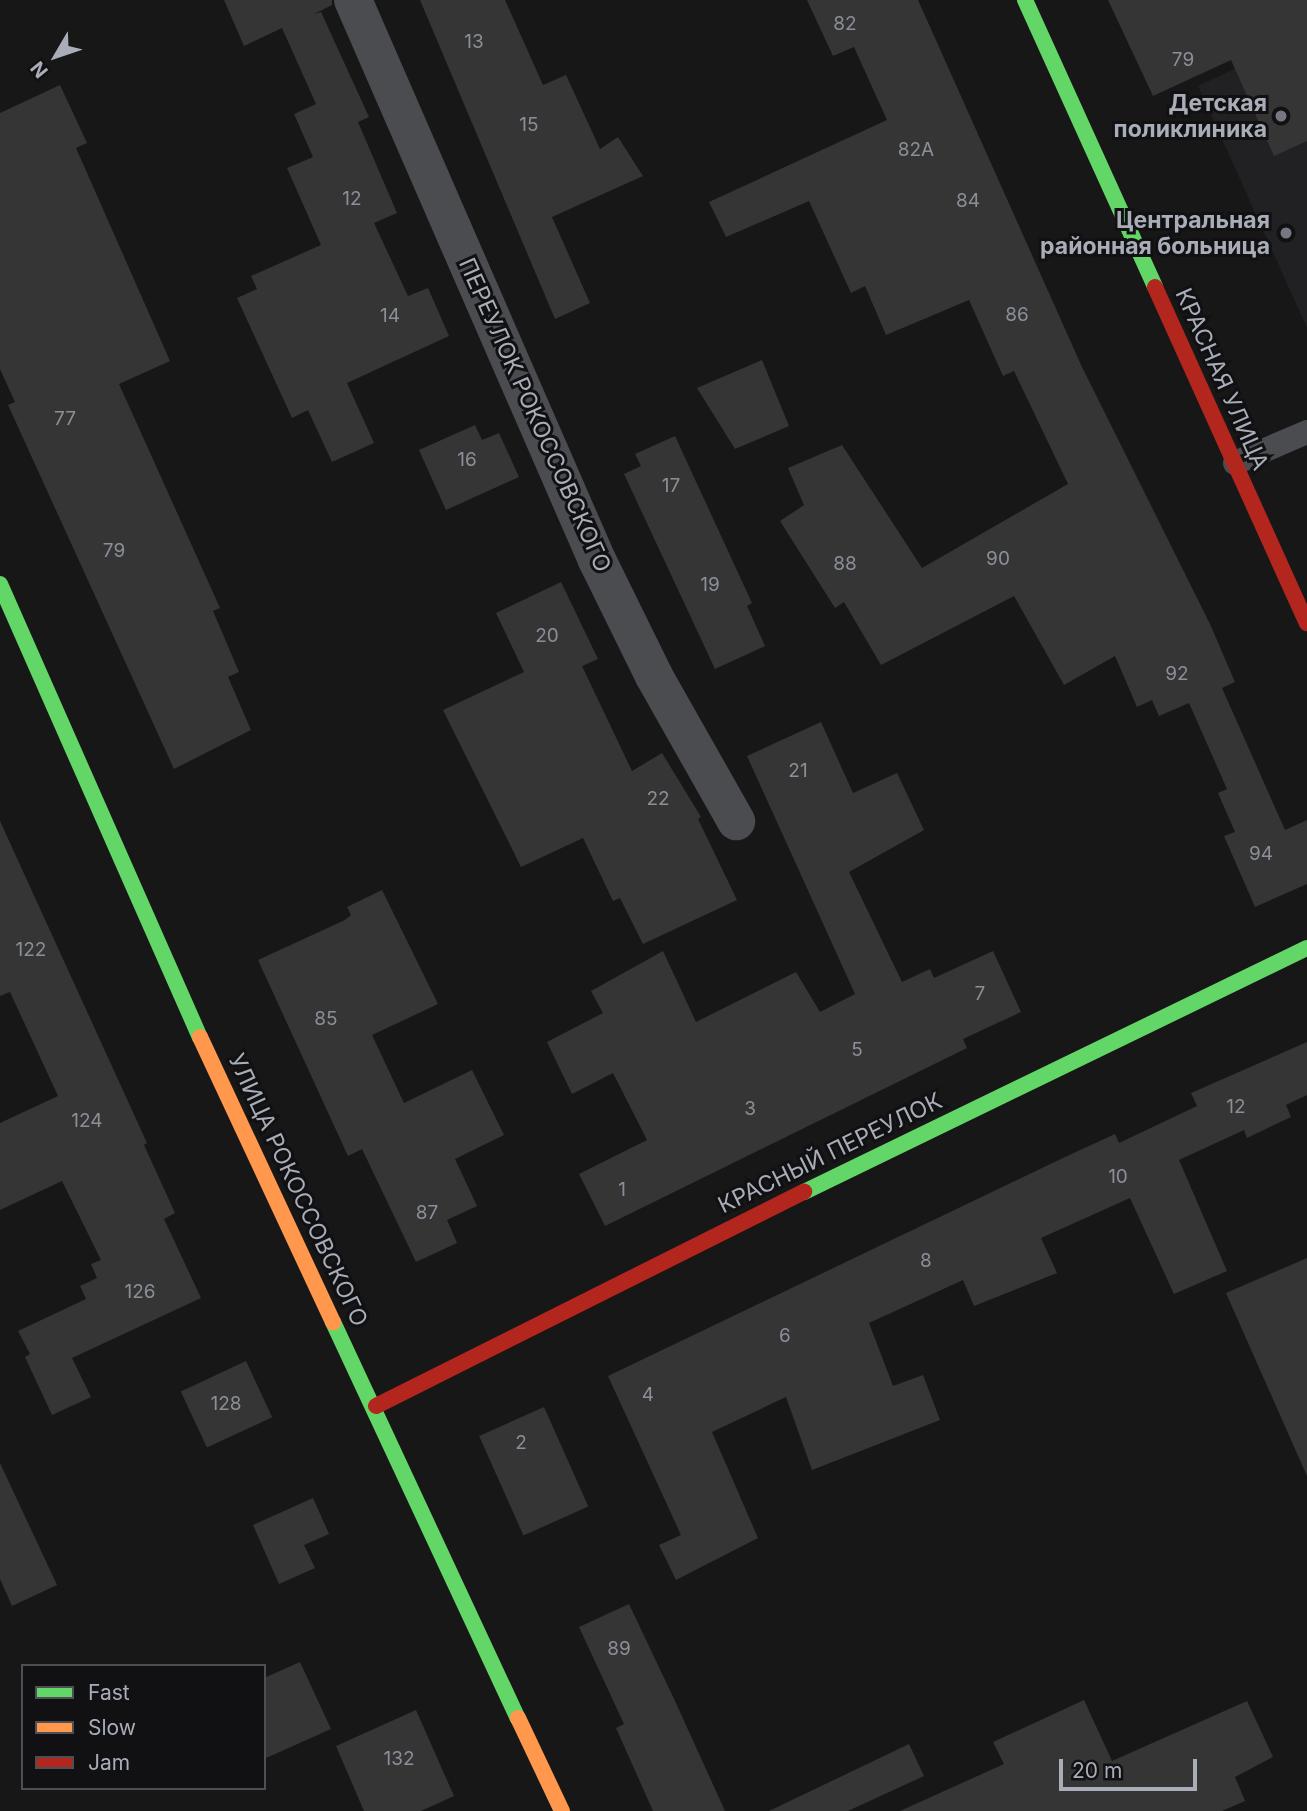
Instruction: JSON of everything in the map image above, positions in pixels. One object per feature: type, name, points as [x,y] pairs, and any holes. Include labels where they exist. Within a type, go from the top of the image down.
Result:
[{"type":"street","name":"ПЕРЕУЛОК РОКОССОВСКОГО","points":[[353,0],[597,560],[736,821]]},
{"type":"street","name":"КРАСНАЯ УЛИЦА","points":[[1025,0],[1307,624]]},
{"type":"street","name":"УЛИЦА РОКОССОВСКОГО","points":[[0,584],[177,988],[376,1406],[562,1811]]},
{"type":"street","name":"КРАСНЫЙ ПЕРЕУЛОК","points":[[376,1406],[870,1158],[1307,948]]},
{"type":"lane","points":[[1235,463],[1307,432]]},
{"type":"shaded area","name":"Центральная районная больница","points":[[1307,35],[1307,328],[1198,86]]},
{"type":"building","points":[[224,0],[332,0],[332,5],[314,14],[321,12],[369,117],[358,122],[397,213],[374,223],[408,296],[428,288],[449,336],[347,383],[374,443],[332,462],[308,410],[292,418],[237,298],[257,289],[251,276],[321,245],[287,168],[313,157],[294,114],[316,104],[282,28],[244,46]]},
{"type":"building","points":[[420,0],[505,0],[543,85],[566,75],[600,149],[618,137],[643,176],[552,217],[590,303],[555,319]]},
{"type":"building","points":[[807,0],[918,0],[1082,367],[1210,624],[1235,682],[1222,688],[1285,830],[1307,820],[1307,884],[1255,907],[1224,836],[1235,832],[1218,793],[1227,789],[1189,703],[1159,716],[1152,700],[1137,707],[1115,656],[1064,685],[1014,596],[881,665],[844,602],[835,608],[780,521],[804,505],[788,468],[842,445],[922,568],[1068,484],[1014,371],[1003,376],[969,300],[886,335],[865,286],[851,293],[809,201],[726,237],[709,202],[887,120],[854,47],[833,56]]},
{"type":"building","points":[[1108,0],[1307,0],[1307,141],[1274,156],[1231,60],[1153,96]]},
{"type":"building","points":[[60,85],[87,143],[76,148],[170,361],[119,384],[220,608],[213,611],[239,672],[228,677],[251,730],[174,769],[8,405],[15,402],[0,369],[0,113]]},
{"type":"building","points":[[762,360],[789,426],[735,449],[697,388]]},
{"type":"building","points":[[475,425],[482,440],[499,433],[519,477],[446,510],[419,450]]},
{"type":"building","points":[[675,436],[752,603],[747,606],[765,646],[715,669],[624,474],[641,466],[635,454]]},
{"type":"building","points":[[561,582],[598,659],[582,666],[632,771],[662,753],[701,817],[698,819],[737,900],[643,944],[620,898],[613,901],[583,838],[521,867],[443,710],[524,672],[496,613]]},
{"type":"building","points":[[821,722],[853,793],[897,773],[924,830],[849,872],[902,982],[930,969],[934,978],[993,951],[1021,1012],[963,1039],[967,1048],[605,1226],[579,1174],[647,1140],[613,1073],[572,1094],[547,1042],[603,1013],[591,991],[663,951],[696,1022],[796,972],[820,1012],[855,994],[747,756]]},
{"type":"building","points":[[0,821],[147,1143],[144,1145],[175,1213],[164,1219],[201,1298],[72,1358],[91,1397],[52,1415],[25,1357],[30,1354],[18,1331],[86,1299],[80,1286],[97,1278],[91,1264],[101,1260],[62,1181],[0,1210],[0,1123],[58,1096],[10,992],[0,996]]},
{"type":"building","points":[[382,890],[438,1004],[372,1035],[404,1103],[472,1070],[504,1135],[455,1159],[477,1206],[447,1220],[457,1243],[416,1262],[362,1149],[348,1156],[258,960],[345,920],[351,915],[347,907]]},
{"type":"building","points":[[1307,1042],[1307,1095],[1286,1105],[1291,1117],[1247,1138],[1244,1130],[1179,1160],[1227,1271],[1174,1294],[1130,1198],[1041,1238],[1057,1273],[974,1306],[963,1280],[869,1323],[893,1386],[923,1375],[940,1420],[812,1470],[786,1397],[712,1432],[758,1538],[676,1580],[659,1545],[681,1535],[608,1376],[1115,1134],[1119,1143],[1197,1106],[1191,1093]]},
{"type":"building","points":[[1307,1258],[1307,1476],[1226,1293]]},
{"type":"building","points":[[246,1361],[272,1417],[207,1448],[181,1391]]},
{"type":"building","points":[[544,1407],[588,1507],[523,1535],[479,1436]]},
{"type":"building","points":[[0,1463],[57,1585],[12,1606],[0,1579]]},
{"type":"building","points":[[313,1498],[329,1534],[304,1545],[315,1568],[279,1584],[253,1525]]},
{"type":"building","points":[[629,1604],[725,1811],[653,1811],[616,1728],[624,1724],[579,1627]]},
{"type":"building","points":[[300,1662],[331,1729],[266,1758],[266,1677]]},
{"type":"building","points":[[1084,1700],[1112,1761],[1247,1701],[1273,1757],[1235,1777],[1245,1801],[1222,1811],[900,1811],[1004,1764],[993,1742]]},
{"type":"building","points":[[416,1710],[454,1796],[421,1811],[364,1811],[336,1746]]},
{"type":"building","points":[[909,1744],[924,1776],[848,1811],[769,1811]]},
{"type":"traffic: fast","points":[[1025,0],[1155,287]]},
{"type":"traffic: fast","points":[[0,584],[200,1037]]},
{"type":"traffic: fast","points":[[804,1192],[1307,948]]},
{"type":"traffic: fast","points":[[333,1322],[518,1718]]},
{"type":"traffic: slow","points":[[200,1037],[333,1322]]},
{"type":"traffic: slow","points":[[518,1718],[562,1811]]},
{"type":"traffic: jam","points":[[1155,287],[1307,623]]},
{"type":"traffic: jam","points":[[376,1406],[804,1192]]},
{"type":"place","name":"Детская поликлиника","points":[[1281,116]]},
{"type":"place","name":"Центральная районная больница","points":[[1286,233]]}]
